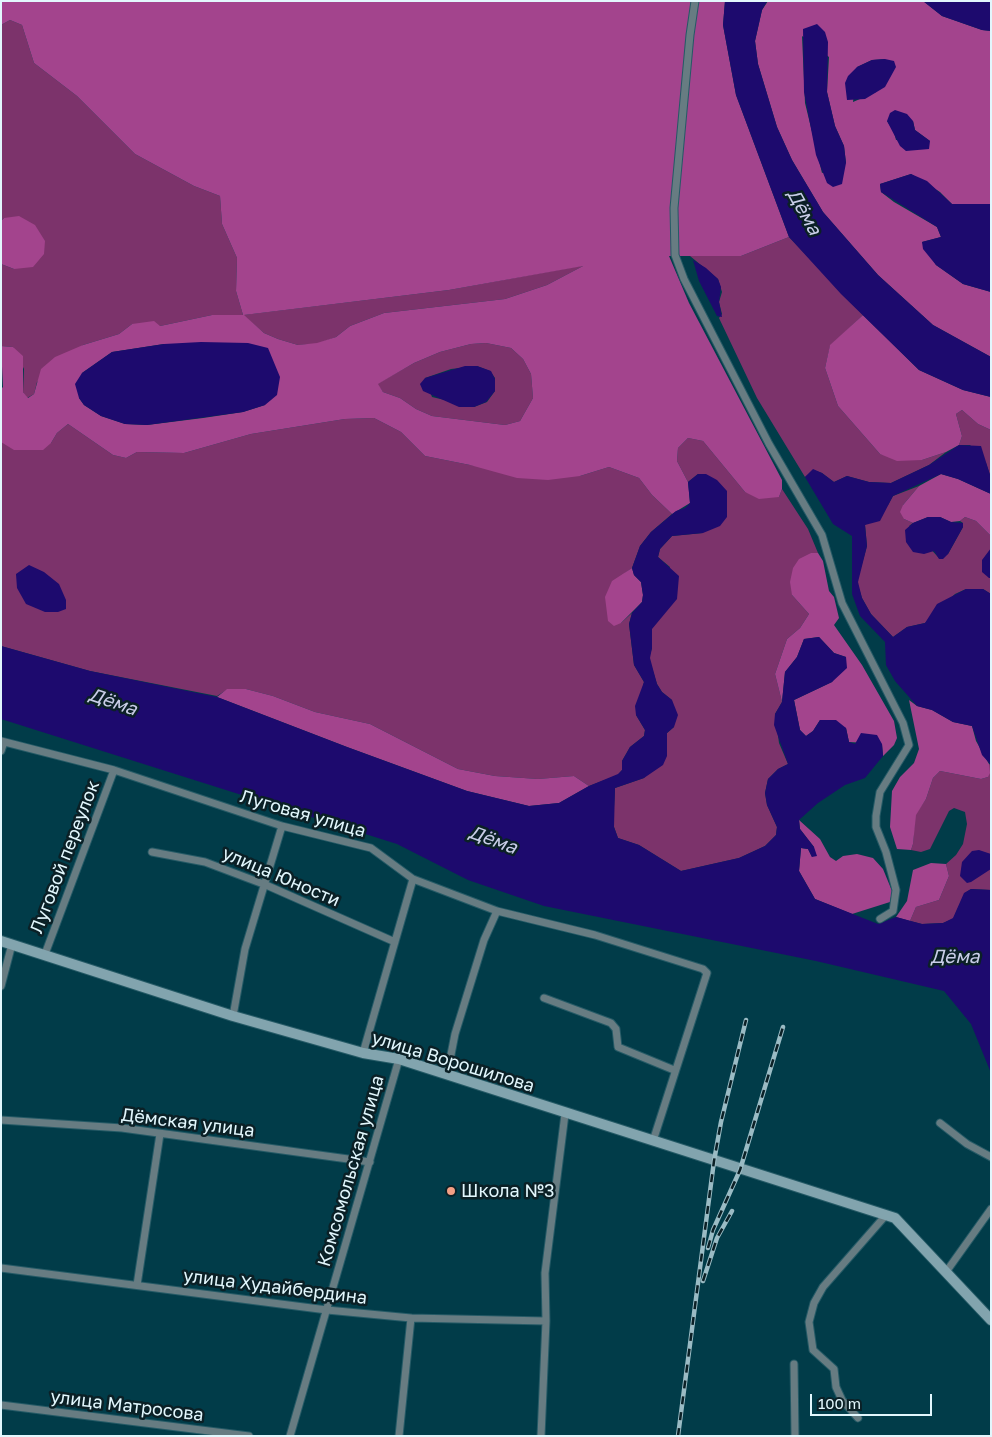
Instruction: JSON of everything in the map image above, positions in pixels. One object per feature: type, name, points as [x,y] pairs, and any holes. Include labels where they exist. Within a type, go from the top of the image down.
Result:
[{"type":"street","points":[[695,1],[690,35],[674,208],[675,255],[684,279],[769,444],[822,535],[842,603],[903,723],[909,746],[880,792],[876,816],[876,828],[886,852],[896,890],[893,911],[880,919]]},
{"type":"street","points":[[1,751],[3,742]]},
{"type":"street","name":"Луговая улица","points":[[3,742],[114,770],[282,826],[371,848],[413,879],[497,911],[595,935],[703,969],[707,973],[674,1070]]},
{"type":"street","name":"Луговой переулок","points":[[44,954],[114,770]]},
{"type":"street","points":[[233,1016],[245,949],[266,885],[282,826]]},
{"type":"street","name":"улица Юности","points":[[152,852],[204,862],[266,885],[395,942]]},
{"type":"street","points":[[363,1052],[413,879]]},
{"type":"street","points":[[447,1075],[455,1034],[484,940],[497,911]]},
{"type":"street","points":[[1,986],[6,943]]},
{"type":"street","name":"улица Ворошилова","points":[[6,943],[233,1016],[363,1052],[399,1059],[565,1114],[890,1217]]},
{"type":"street","points":[[544,998],[611,1024],[616,1029],[618,1047],[674,1070],[653,1141]]},
{"type":"street","name":"Комсомольская улица","points":[[290,1436],[399,1059]]},
{"type":"street","points":[[541,1436],[546,1321],[545,1273],[565,1114]]},
{"type":"street","name":"Дёмская улица","points":[[1,1120],[122,1128],[370,1162]]},
{"type":"street","points":[[940,1123],[967,1144],[991,1157]]},
{"type":"street","points":[[137,1285],[160,1134]]},
{"type":"street","points":[[946,1272],[991,1209]]},
{"type":"street","points":[[858,1418],[842,1400],[836,1386],[834,1369],[813,1350],[809,1322],[814,1303],[823,1287],[890,1217],[991,1320]]},
{"type":"street","name":"улица Худайбердина","points":[[1,1268],[327,1310],[411,1318],[546,1321]]},
{"type":"street","points":[[399,1436],[411,1318]]},
{"type":"street","points":[[794,1364],[795,1436]]},
{"type":"street","name":"улица Матросова","points":[[1,1405],[249,1436]]},
{"type":"shaded area","points":[[1,1],[725,1],[723,25],[736,95],[789,237],[741,256],[669,256],[689,303],[782,480],[782,489],[779,497],[759,499],[745,492],[703,441],[688,438],[678,448],[677,461],[688,482],[690,503],[672,514],[652,495],[639,478],[609,467],[580,476],[548,480],[517,478],[470,465],[425,456],[401,432],[374,418],[345,419],[251,434],[184,453],[137,452],[126,458],[113,455],[68,424],[57,433],[51,443],[43,450],[14,450],[1,442],[1,389],[3,387],[1,346],[13,347],[23,356],[23,392],[28,398],[34,394],[41,369],[55,357],[83,345],[119,334],[132,324],[154,321],[160,326],[212,315],[243,315],[236,291],[237,258],[222,224],[220,196],[194,186],[135,154],[77,96],[34,63],[22,25],[10,20],[1,25]],"holes":[[[583,266],[547,285],[505,299],[384,313],[350,326],[336,337],[317,343],[298,345],[278,339],[264,333],[244,315],[449,290]],[[486,343],[511,348],[523,359],[531,374],[533,398],[520,421],[505,425],[432,416],[416,409],[400,398],[383,392],[378,384],[414,363],[440,352],[471,344]],[[164,344],[265,405],[243,412],[147,425],[125,424],[101,416],[84,405],[79,398],[82,373],[112,352]]]},
{"type":"shaded area","points":[[768,1],[923,1],[942,16],[982,30],[991,31],[991,204],[952,204],[940,192],[911,174],[880,184],[881,192],[894,202],[937,227],[941,237],[922,242],[936,265],[963,284],[991,292],[991,357],[933,325],[878,275],[823,212],[792,160],[777,127],[758,64],[755,41],[762,10]],"holes":[[[802,36],[829,57],[827,92],[835,126],[844,146],[846,163],[822,173],[805,103]],[[885,59],[876,92],[853,102],[857,67],[872,60]],[[887,121],[913,121],[915,130],[930,141],[896,140],[894,132]]]},
{"type":"shaded area","points":[[10,20],[22,25],[34,63],[77,96],[135,154],[194,186],[220,196],[222,224],[237,258],[236,291],[243,315],[212,315],[160,326],[132,324],[119,334],[83,345],[37,382],[34,394],[27,398],[23,392],[24,369],[13,347],[1,346],[1,264],[14,269],[4,218],[1,221],[1,25]]},
{"type":"shaded area","points":[[19,216],[35,225],[45,241],[44,254],[33,267],[14,269],[1,264],[1,221],[4,218]]},
{"type":"shaded area","points":[[789,237],[863,315],[830,346],[825,368],[838,406],[880,454],[922,460],[946,452],[929,465],[891,483],[869,482],[847,476],[834,482],[822,473],[813,470],[805,477],[757,398],[719,318],[722,314],[719,302],[722,292],[718,279],[690,256],[741,256]]},
{"type":"shaded area","points":[[585,265],[547,285],[505,299],[384,313],[350,326],[336,337],[317,344],[298,345],[278,339],[264,333],[243,315],[449,290]]},
{"type":"shaded area","points":[[863,315],[919,370],[963,390],[991,397],[991,430],[978,424],[962,410],[956,414],[962,436],[959,445],[946,452],[922,460],[897,461],[880,454],[838,406],[825,368],[830,345]]},
{"type":"shaded area","points":[[486,343],[511,348],[523,359],[531,374],[533,398],[520,421],[505,425],[432,416],[416,409],[400,398],[383,392],[377,384],[414,363],[440,352],[471,344]],"holes":[[[477,366],[490,371],[495,378],[495,391],[487,402],[474,407],[432,397],[425,378],[451,369]]]},
{"type":"shaded area","points":[[962,410],[978,424],[991,430],[991,478],[986,463],[970,445],[959,445],[962,436],[956,414]]},
{"type":"shaded area","points":[[374,418],[401,432],[425,456],[470,465],[580,476],[609,467],[639,478],[652,495],[672,514],[651,532],[640,546],[632,568],[625,573],[621,623],[632,613],[629,624],[634,665],[644,682],[636,715],[645,730],[644,736],[630,747],[622,761],[622,770],[618,775],[589,786],[574,776],[538,779],[495,776],[458,769],[370,724],[315,712],[273,696],[246,689],[228,689],[217,696],[90,671],[1,646],[1,442],[51,443],[57,433],[68,424],[113,455],[126,458],[137,452],[184,453],[251,434],[345,419]]},
{"type":"shaded area","points":[[688,438],[703,441],[745,492],[779,497],[782,489],[808,529],[818,553],[811,553],[792,595],[809,614],[800,628],[787,639],[775,674],[782,702],[775,714],[779,743],[788,764],[778,769],[768,779],[765,793],[767,805],[777,827],[776,835],[765,846],[739,858],[681,871],[639,845],[618,838],[614,827],[614,807],[615,788],[644,778],[667,746],[667,733],[674,727],[672,700],[662,692],[657,684],[649,658],[652,648],[651,629],[657,622],[670,567],[658,557],[660,549],[672,536],[703,533],[706,474],[698,474],[688,482],[677,461],[678,448]]},
{"type":"shaded area","points":[[941,474],[958,479],[991,494],[991,536],[976,521],[965,517],[960,521],[951,522],[940,517],[928,517],[913,523],[904,519],[900,512],[903,505],[919,486]]},
{"type":"shaded area","points":[[919,486],[903,505],[904,519],[913,523],[909,526],[939,558],[948,554],[963,527],[963,523],[960,521],[965,517],[976,521],[991,536],[991,594],[983,589],[966,589],[955,594],[925,623],[907,627],[893,637],[871,614],[862,598],[857,582],[867,546],[865,525],[888,505],[893,496]]},
{"type":"shaded area","points":[[811,553],[818,553],[823,561],[829,591],[834,597],[839,618],[834,625],[862,665],[894,721],[897,738],[894,745],[883,756],[882,744],[849,742],[846,728],[820,720],[813,731],[806,736],[800,730],[794,700],[832,682],[846,657],[834,653],[819,637],[804,639],[797,657],[785,672],[782,702],[775,674],[787,639],[800,628],[809,614],[792,595],[790,582],[793,568],[799,559]]},
{"type":"shaded area","points":[[632,568],[634,575],[641,582],[642,602],[621,623],[614,626],[608,621],[605,597],[612,581]]},
{"type":"shaded area","points":[[227,689],[246,689],[273,696],[315,712],[370,724],[458,769],[495,776],[538,779],[574,776],[589,786],[559,803],[529,806],[467,791],[217,697]]},
{"type":"shaded area","points":[[909,700],[917,706],[932,710],[953,722],[972,726],[976,741],[989,764],[990,773],[988,777],[981,779],[940,771],[933,778],[926,799],[916,815],[911,850],[897,849],[890,827],[892,791],[900,777],[914,763],[919,749]]},
{"type":"shaded area","points":[[989,764],[991,765],[991,890],[971,889],[965,893],[953,919],[943,923],[922,924],[910,921],[916,907],[939,900],[949,876],[946,864],[956,855],[963,844],[967,824],[965,812],[954,808],[949,811],[930,849],[921,852],[911,850],[915,815],[926,799],[933,778],[940,771],[981,779],[988,777]]},
{"type":"shaded area","points":[[799,820],[820,839],[830,857],[836,861],[843,856],[857,854],[873,858],[883,869],[892,891],[890,902],[852,914],[815,899],[799,871],[801,848],[808,849],[812,857],[814,847],[800,829]]},
{"type":"shaded area","points":[[931,863],[946,864],[949,876],[939,900],[916,907],[910,921],[896,917],[907,901],[913,870]]},
{"type":"water","name":"Дёма","points":[[725,1],[767,1],[762,10],[755,41],[758,64],[777,127],[792,160],[823,212],[878,275],[933,325],[991,357],[991,397],[963,390],[919,370],[841,294],[789,237],[736,95],[723,25]]},
{"type":"water","points":[[923,1],[991,1],[991,31],[982,30],[942,16]]},
{"type":"water","points":[[817,24],[825,32],[828,42],[827,92],[835,126],[844,146],[846,163],[842,184],[833,187],[827,183],[816,155],[804,92],[803,29]]},
{"type":"water","points":[[885,59],[894,61],[896,67],[885,87],[865,99],[847,100],[845,83],[848,76],[857,67],[872,60]]},
{"type":"water","points":[[895,110],[907,114],[913,121],[915,130],[930,141],[929,149],[906,151],[900,146],[887,121],[890,113]]},
{"type":"water","points":[[911,174],[927,181],[952,204],[991,204],[991,292],[963,284],[936,265],[923,249],[922,242],[941,237],[937,227],[881,192],[880,184]]},
{"type":"water","points":[[693,260],[718,279],[721,287],[719,302],[722,317],[717,316],[699,281]]},
{"type":"water","points":[[201,342],[248,343],[268,348],[280,377],[277,395],[265,405],[243,412],[147,425],[125,424],[101,416],[84,405],[79,398],[75,384],[82,373],[112,352],[164,344]]},
{"type":"water","points":[[465,366],[477,366],[491,371],[495,379],[495,391],[486,402],[474,407],[459,407],[423,391],[420,384],[425,378]]},
{"type":"water","points":[[959,445],[981,446],[991,478],[991,494],[958,479],[941,474],[893,496],[880,521],[865,525],[867,546],[858,582],[862,598],[871,614],[893,637],[907,627],[925,623],[937,604],[966,589],[983,589],[991,594],[991,765],[982,755],[972,726],[953,722],[932,710],[917,706],[895,681],[886,665],[885,642],[860,616],[852,594],[852,536],[833,524],[805,477],[813,469],[834,482],[847,476],[869,482],[891,483],[929,465]]},
{"type":"water","name":"Дёма","points":[[698,474],[706,474],[717,480],[727,491],[727,517],[720,526],[703,533],[672,536],[660,549],[658,557],[679,576],[677,599],[652,629],[650,658],[657,684],[662,692],[672,700],[678,715],[674,727],[667,733],[667,756],[663,765],[644,778],[615,788],[614,827],[618,838],[639,845],[681,871],[739,858],[765,846],[776,835],[777,827],[767,805],[765,793],[768,779],[778,769],[788,764],[774,725],[775,714],[782,702],[785,672],[797,657],[804,639],[819,637],[834,653],[846,657],[847,668],[832,682],[794,700],[800,730],[806,736],[813,731],[820,720],[836,720],[846,728],[849,742],[855,744],[861,733],[877,735],[882,744],[883,756],[865,778],[845,785],[818,803],[799,820],[800,829],[814,847],[817,856],[812,857],[808,849],[801,848],[799,871],[815,899],[878,924],[896,917],[922,924],[943,923],[953,918],[964,893],[971,889],[991,890],[991,1073],[971,1024],[944,991],[816,961],[544,906],[468,880],[397,844],[1,719],[1,646],[90,671],[217,697],[467,791],[529,806],[559,803],[589,786],[618,774],[622,770],[622,761],[630,747],[644,736],[645,730],[636,715],[635,706],[644,682],[634,665],[629,624],[632,613],[642,602],[643,595],[641,582],[634,575],[632,568],[640,546],[651,532],[676,511],[685,508],[690,503],[688,482]]},
{"type":"water","points":[[928,517],[940,517],[951,522],[963,523],[963,527],[948,554],[943,559],[939,559],[934,551],[924,554],[913,552],[906,542],[905,530],[913,523]]},
{"type":"water","points":[[991,548],[991,578],[989,578],[982,572],[982,560]]},
{"type":"water","points":[[29,565],[44,572],[59,584],[66,600],[66,609],[58,612],[45,612],[26,604],[17,588],[16,574]]},
{"type":"water","points":[[979,850],[991,854],[991,869],[967,883],[960,876],[962,862],[972,851]]},
{"type":"railway","points":[[678,1436],[714,1161],[721,1122],[746,1020]]},
{"type":"railway","points":[[708,1248],[713,1230],[740,1170],[783,1027]]},
{"type":"railway","points":[[703,1281],[717,1238],[732,1211]]},
{"type":"place","name":"Школа №3","points":[[451,1191]]}]
